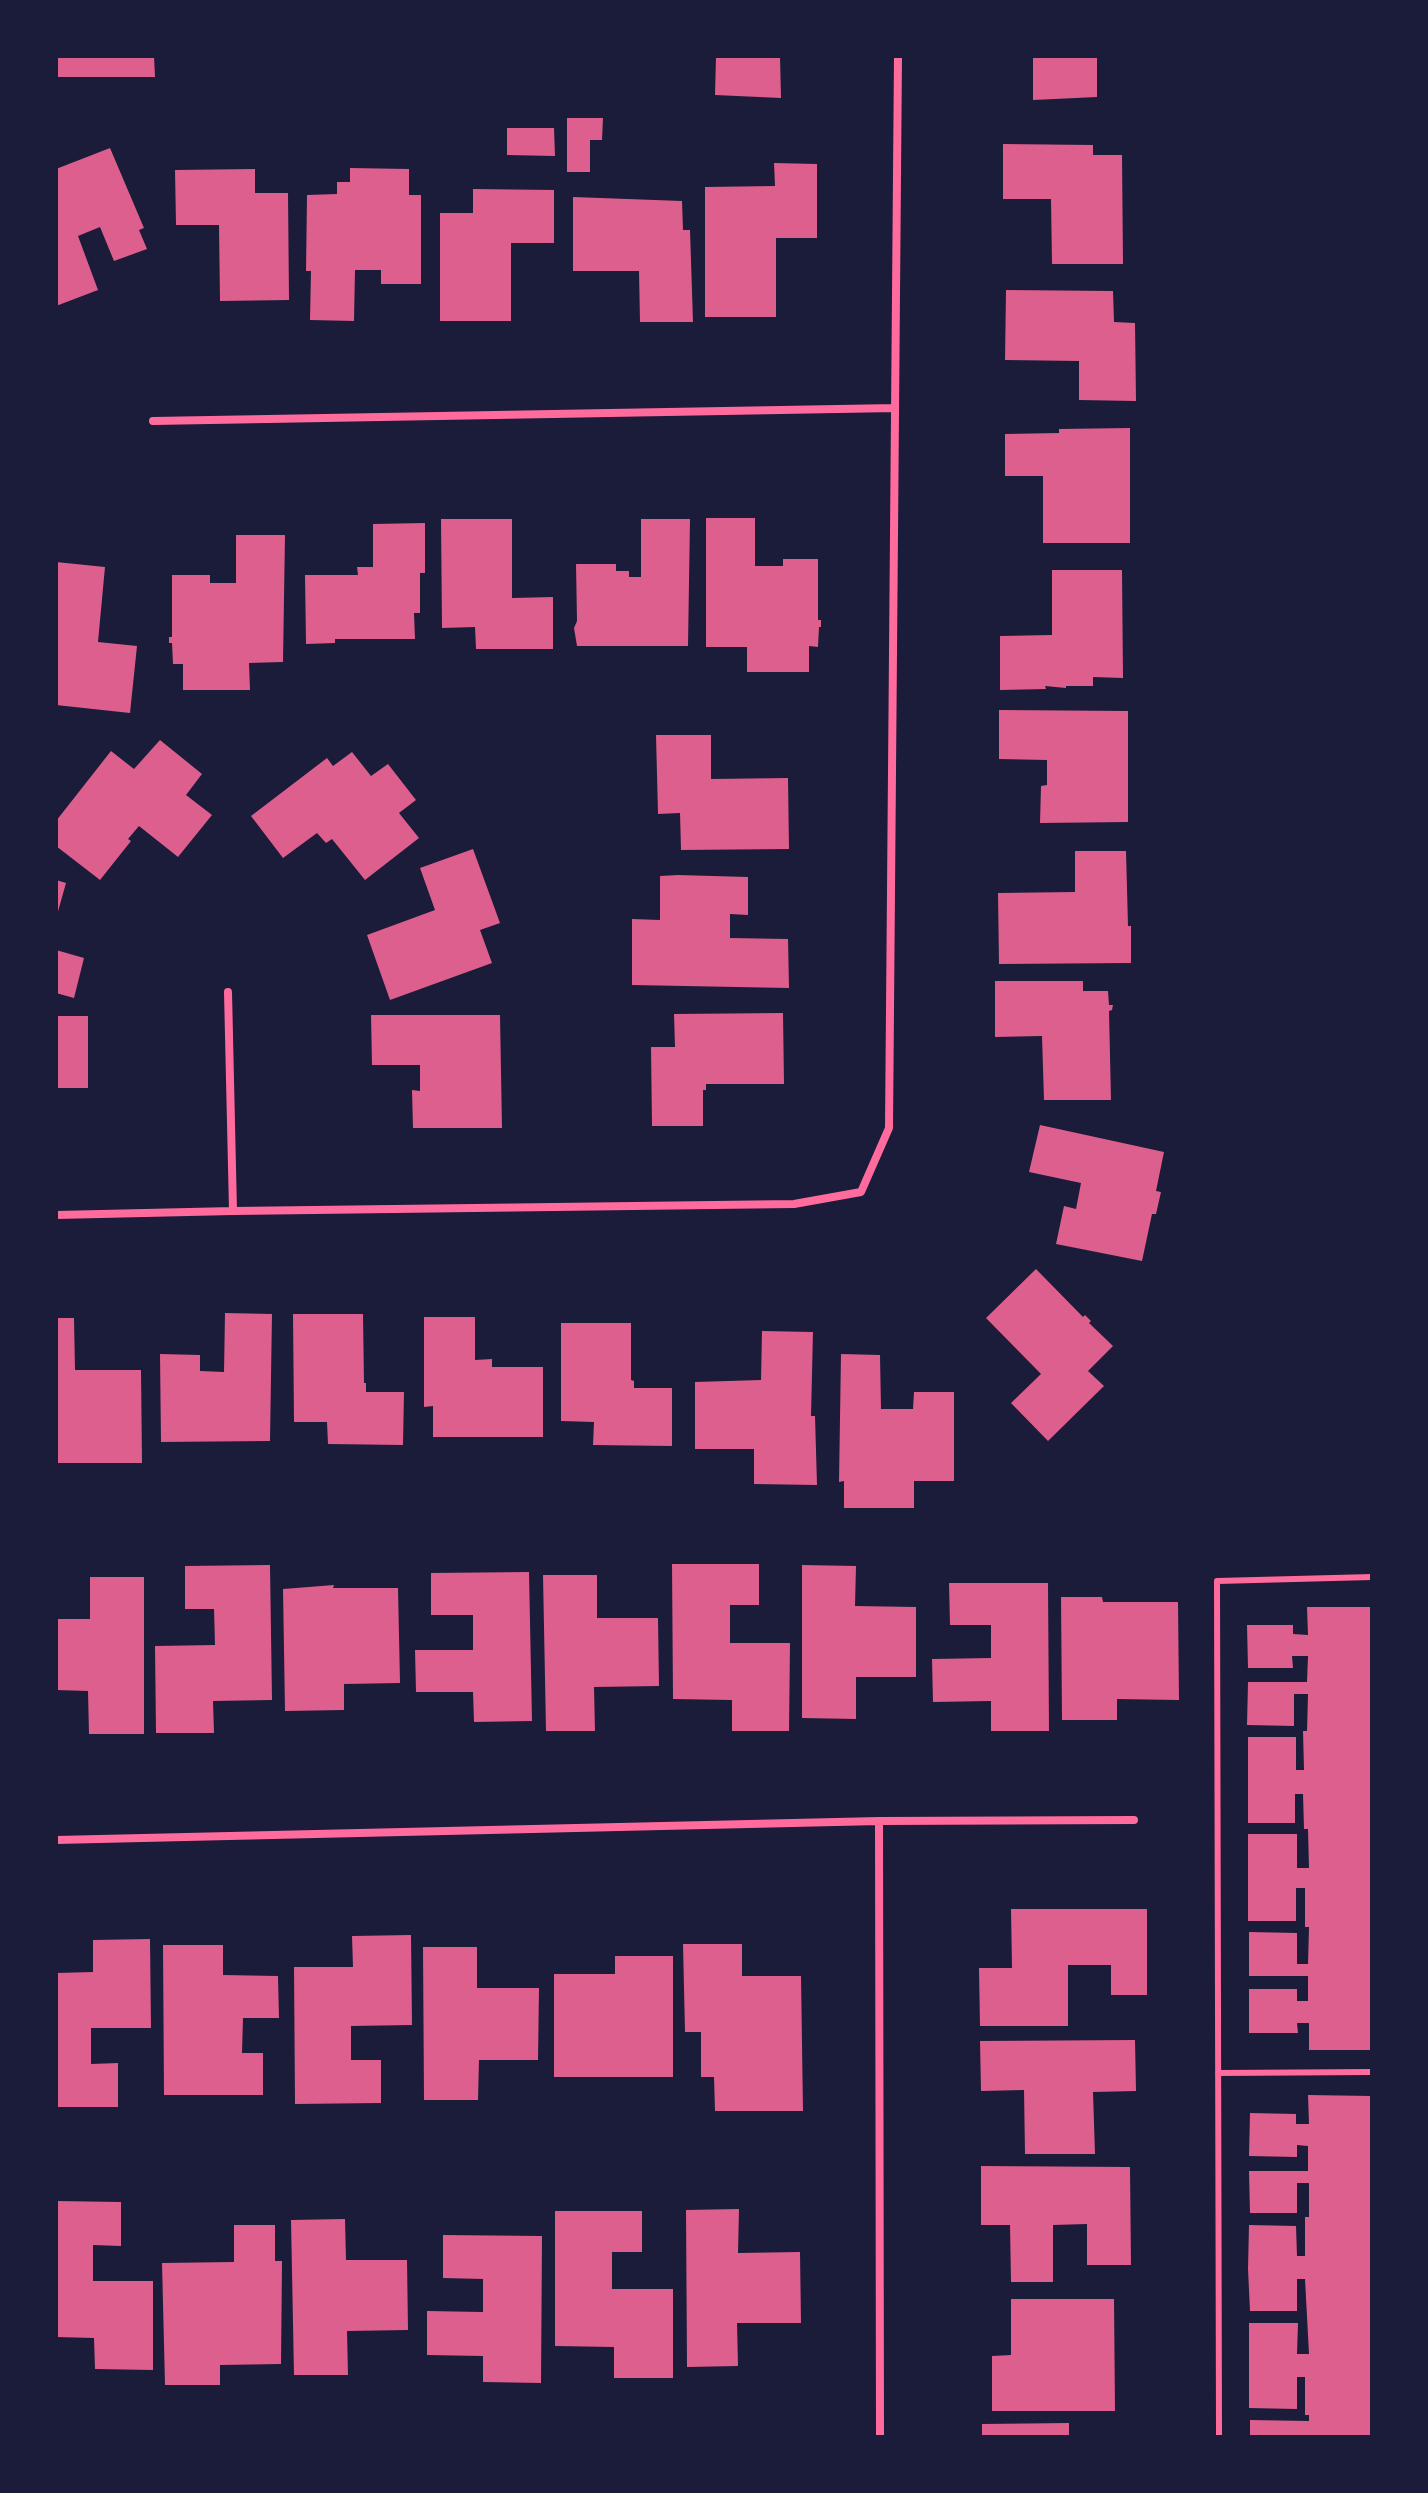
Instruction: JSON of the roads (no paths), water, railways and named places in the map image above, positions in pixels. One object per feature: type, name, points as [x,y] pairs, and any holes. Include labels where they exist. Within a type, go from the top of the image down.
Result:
[{"type":"street","points":[[56,1215],[794,1204],[861,1192],[889,1128],[898,56]]},
{"type":"street","points":[[153,421],[895,408]]},
{"type":"street","points":[[228,992],[233,1211]]},
{"type":"street","points":[[56,1840],[879,1821],[1134,1820]]},
{"type":"street","points":[[879,1821],[880,2437]]},
{"type":"lane","points":[[1219,2437],[1217,1581],[1372,1577]]},
{"type":"lane","points":[[1218,2073],[1372,2072]]}]
